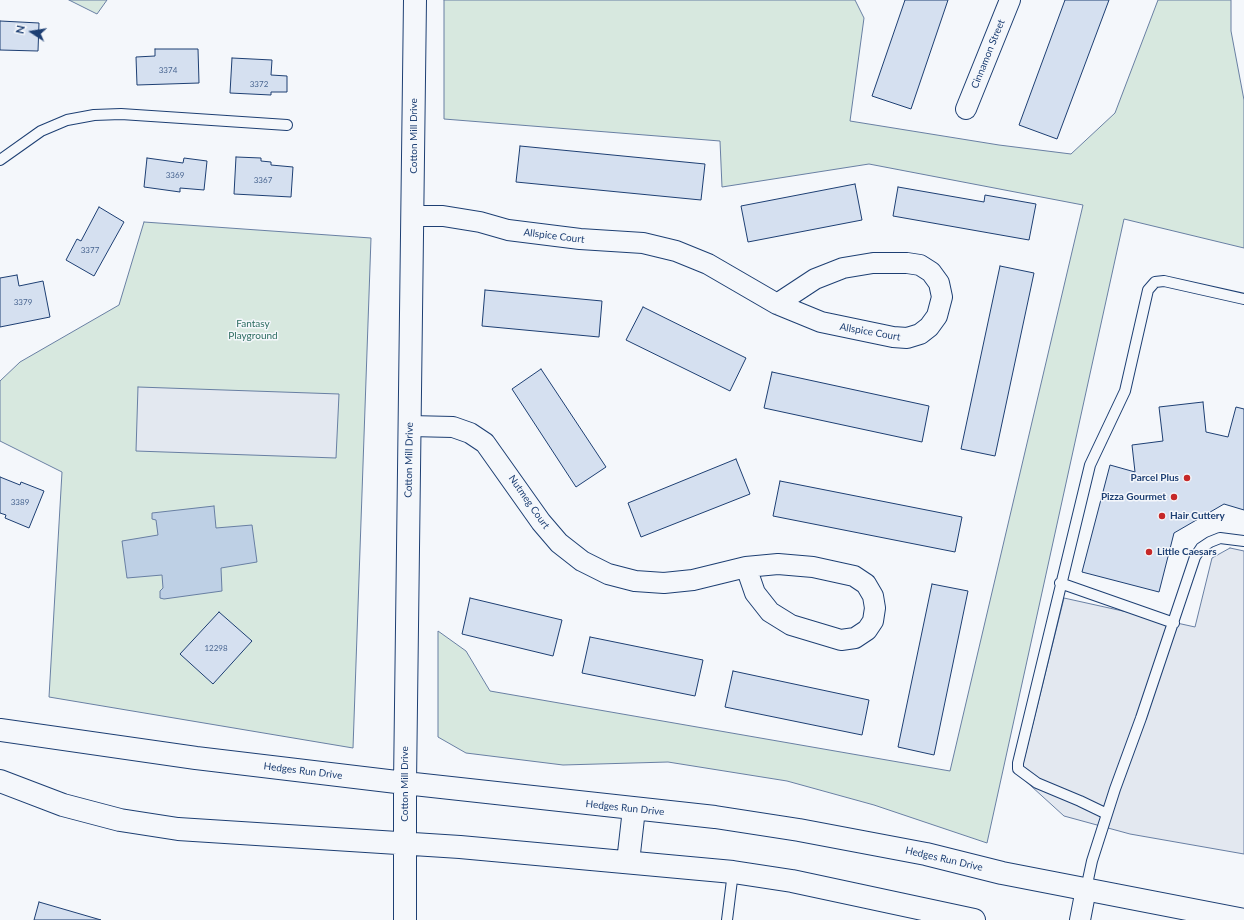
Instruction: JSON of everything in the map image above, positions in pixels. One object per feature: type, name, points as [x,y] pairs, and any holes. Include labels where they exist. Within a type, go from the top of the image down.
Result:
[{"type":"street","name":"Cotton Mill Drive","points":[[405,920],[405,783],[414,216],[415,0]]},
{"type":"street","name":"Cinnamon Street","points":[[966,108],[1010,0]]},
{"type":"street","name":"Allspice Court","points":[[414,216],[444,216],[480,222],[508,230],[580,239],[642,243],[676,251],[708,264],[777,304],[821,322],[862,332],[907,338],[920,334],[930,327],[937,316],[942,297],[939,283],[931,272],[920,265],[907,263],[873,263],[843,268],[815,279],[777,304]]},
{"type":"street","name":"Nutmeg Court","points":[[410,426],[453,427],[470,433],[486,443],[541,522],[559,544],[582,561],[608,574],[635,581],[664,583],[693,580],[746,567],[778,564],[813,567],[854,576],[866,584],[873,596],[875,608],[873,621],[867,630],[855,638],[841,640],[791,625],[770,612],[755,593],[746,567]]},
{"type":"street","name":"Hedges Run Drive","points":[[0,730],[196,758],[405,783],[715,817],[799,830],[926,854],[1002,873],[1244,920]]},
{"type":"street","points":[[0,781],[63,805],[120,820],[178,829],[405,844],[733,872],[792,881],[974,920]]},
{"type":"street","points":[[628,862],[634,809]]},
{"type":"street","points":[[1080,920],[1086,889]]},
{"type":"lane","points":[[0,160],[41,131],[67,120],[94,115],[121,114],[287,126]]},
{"type":"lane","points":[[1107,814],[1037,783],[1018,769],[1029,714],[1060,583],[1090,465],[1125,391],[1148,290],[1155,282],[1164,281],[1244,299]]},
{"type":"lane","points":[[1086,889],[1092,861],[1107,814],[1174,623],[1195,557],[1201,548],[1220,538],[1244,541]]},
{"type":"lane","points":[[1060,583],[1174,623]]},
{"type":"lane","points":[[728,920],[733,872]]},
{"type":"green space","points":[[69,0],[107,0],[97,14]]},
{"type":"green space","points":[[444,0],[855,0],[864,18],[850,121],[999,145],[1071,154],[1115,113],[1158,0],[1231,0],[1231,31],[1244,100],[1244,248],[1124,219],[987,843],[874,805],[787,781],[668,762],[563,765],[466,753],[438,737],[438,631],[466,651],[490,691],[950,771],[1083,205],[869,164],[722,187],[720,141],[444,119]]},
{"type":"green space","name":"Fantasy Playground","points":[[144,222],[371,238],[353,748],[49,697],[62,472],[0,441],[0,381],[20,362],[119,305]]},
{"type":"shaded area","points":[[138,387],[339,394],[336,458],[136,451]]},
{"type":"shaded area","points":[[1230,548],[1244,551],[1244,854],[1130,834],[1064,816],[1020,776],[1064,598],[1195,627],[1212,558]]},
{"type":"water","points":[[214,506],[216,528],[252,525],[257,562],[221,568],[222,591],[164,599],[160,598],[160,591],[163,588],[162,575],[127,578],[122,541],[158,535],[156,520],[152,519],[152,513]]},
{"type":"building","points":[[905,0],[948,0],[911,109],[872,96]]},
{"type":"building","points":[[1065,0],[1109,0],[1057,139],[1019,125]]},
{"type":"building","points":[[0,21],[39,23],[38,51],[0,50]]},
{"type":"building","points":[[155,49],[198,49],[199,83],[137,85],[136,57],[155,56]]},
{"type":"building","points":[[232,58],[272,60],[271,75],[287,76],[287,92],[271,92],[271,95],[230,93]]},
{"type":"building","points":[[520,146],[705,164],[701,200],[516,182]]},
{"type":"building","points":[[236,157],[261,158],[261,161],[271,162],[271,165],[293,167],[291,197],[234,194]]},
{"type":"building","points":[[147,158],[183,163],[184,158],[207,161],[204,190],[180,188],[180,192],[144,187]]},
{"type":"building","points":[[855,184],[862,220],[748,242],[741,206]]},
{"type":"building","points":[[898,187],[984,202],[985,195],[1036,204],[1029,240],[893,216]]},
{"type":"building","points":[[99,207],[124,222],[94,276],[66,260],[77,239],[81,241]]},
{"type":"building","points":[[1000,266],[1034,273],[995,456],[961,449]]},
{"type":"building","points":[[17,275],[19,286],[43,281],[50,317],[0,327],[0,278]]},
{"type":"building","points":[[485,290],[602,301],[599,337],[482,326]]},
{"type":"building","points":[[643,307],[746,358],[730,391],[626,340]]},
{"type":"building","points":[[541,369],[606,467],[576,487],[512,389]]},
{"type":"building","points":[[772,372],[929,406],[922,442],[764,408]]},
{"type":"building","points":[[1203,402],[1206,432],[1228,437],[1236,407],[1244,409],[1244,510],[1224,504],[1174,533],[1159,592],[1082,572],[1110,465],[1135,472],[1132,445],[1163,441],[1159,407]]},
{"type":"building","points":[[736,459],[750,494],[641,537],[628,503]]},
{"type":"building","points":[[0,477],[20,485],[21,482],[44,491],[29,528],[5,518],[6,515],[0,513]]},
{"type":"building","points":[[780,481],[962,517],[955,552],[773,516]]},
{"type":"building","points":[[932,584],[968,591],[934,755],[898,747]]},
{"type":"building","points":[[470,598],[562,620],[553,656],[462,634]]},
{"type":"building","points":[[219,612],[252,641],[213,684],[180,654]]},
{"type":"building","points":[[590,637],[703,660],[695,696],[582,673]]},
{"type":"building","points":[[733,671],[869,700],[862,735],[725,707]]},
{"type":"building","points":[[39,902],[101,920],[34,920]]},
{"type":"place","name":"Parcel Plus","points":[[1187,478]]},
{"type":"place","name":"Pizza Gourmet","points":[[1174,497]]},
{"type":"place","name":"Hair Cuttery","points":[[1162,516]]},
{"type":"place","name":"Little Caesars","points":[[1149,552]]}]
